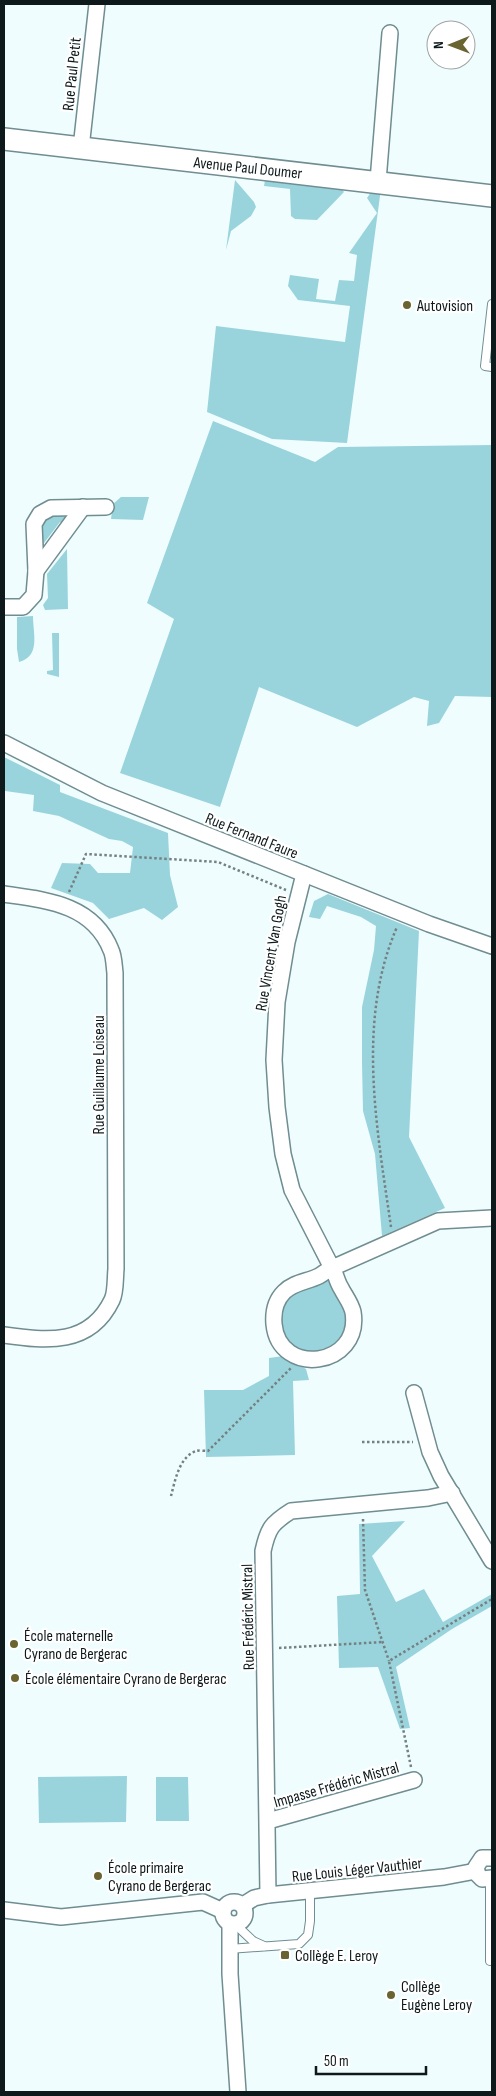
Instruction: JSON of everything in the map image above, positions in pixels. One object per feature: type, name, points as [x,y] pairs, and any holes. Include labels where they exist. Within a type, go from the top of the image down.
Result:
[{"type":"main road","name":"Avenue Paul Doumer","points":[[4,139],[378,181],[492,196]]},
{"type":"street","name":"Rue Paul Petit","points":[[81,148],[96,4]]},
{"type":"street","points":[[378,181],[390,33]]},
{"type":"street","points":[[36,571],[83,507]]},
{"type":"street","points":[[4,608],[23,607],[34,595],[36,571],[34,524],[40,514],[51,508],[106,507]]},
{"type":"street","name":"Rue Fernand Faure","points":[[4,743],[102,793],[402,914],[492,946]]},
{"type":"street","name":"Rue Vincent Van Gogh","points":[[301,1358],[316,1360],[330,1357],[341,1349],[349,1338],[353,1325],[352,1311],[292,1190],[283,1154],[277,1106],[274,1060],[277,1002],[287,942],[304,874]]},
{"type":"street","name":"Rue Guillaume Loiseau","points":[[4,894],[52,901],[78,911],[96,924],[112,950],[115,973],[116,1269],[113,1298],[95,1324],[71,1336],[43,1340],[4,1335]]},
{"type":"street","points":[[301,1358],[290,1353],[280,1343],[274,1331],[273,1317],[276,1304],[284,1292],[295,1284],[319,1276],[332,1268],[438,1221],[492,1218]]},
{"type":"street","points":[[414,1393],[427,1442],[437,1468],[492,1561]]},
{"type":"street","name":"Rue Frédéric Mistral","points":[[268,1895],[263,1551],[267,1532],[276,1521],[291,1511],[428,1498],[452,1493]]},
{"type":"street","name":"Impasse Frédéric Mistral","points":[[268,1821],[414,1780]]},
{"type":"street","name":"Rue Louis Léger Vauthier","points":[[229,1920],[227,1904],[235,1901],[243,1905],[254,1898],[268,1895],[444,1877],[476,1871],[477,1863],[482,1858],[492,1858]]},
{"type":"street","points":[[476,1871],[482,1878],[491,1878]]},
{"type":"street","points":[[4,1910],[61,1917],[203,1902],[229,1920],[229,1949],[238,2092]]},
{"type":"lane","points":[[492,304],[484,366],[492,367]]},
{"type":"lane","points":[[490,1961],[491,1878]]},
{"type":"lane","points":[[229,1949],[299,1944],[308,1936],[310,1892]]},
{"type":"lane","points":[[229,1920],[254,1941],[265,1947]]},
{"type":"path","points":[[64,906],[86,854],[218,862],[299,895]]},
{"type":"path","points":[[393,1240],[379,1142],[372,1072],[375,1014],[386,951],[402,914]]},
{"type":"path","points":[[171,1496],[178,1471],[187,1459],[196,1451],[208,1451],[301,1358]]},
{"type":"path","points":[[362,1442],[427,1442]]},
{"type":"path","points":[[362,1504],[365,1590],[389,1661],[414,1780]]},
{"type":"path","points":[[389,1661],[492,1599]]},
{"type":"path","points":[[265,1648],[383,1642]]},
{"type":"shaded area","points":[[235,180],[256,207],[251,216],[231,231],[226,250]]},
{"type":"shaded area","points":[[265,180],[341,188],[344,192],[317,220],[295,219],[291,216],[290,189],[264,186]]},
{"type":"shaded area","points":[[371,192],[380,193],[380,196],[347,443],[272,439],[207,412],[216,326],[345,342],[350,306],[298,300],[288,286],[290,275],[319,279],[316,299],[335,301],[339,280],[354,281],[357,255],[349,253],[377,213],[367,198]]},
{"type":"shaded area","points":[[213,421],[315,462],[338,447],[492,445],[492,697],[455,696],[439,723],[427,726],[429,701],[414,697],[357,727],[259,687],[220,807],[120,773],[174,619],[147,603]]},
{"type":"shaded area","points":[[121,497],[149,497],[143,520],[111,519],[113,504]]},
{"type":"shaded area","points":[[50,512],[70,514],[66,527],[60,522],[44,543],[44,552],[40,558],[39,524]]},
{"type":"shaded area","points":[[67,549],[68,609],[45,610],[43,605],[48,598],[47,574]]},
{"type":"shaded area","points":[[33,616],[33,650],[26,659],[19,662],[17,617]]},
{"type":"shaded area","points":[[52,633],[59,633],[59,677],[47,674],[47,671],[53,670]]},
{"type":"shaded area","points":[[4,757],[60,785],[60,792],[168,833],[170,875],[178,907],[162,920],[144,908],[109,919],[93,903],[51,888],[62,863],[90,864],[98,873],[130,873],[133,847],[122,841],[109,839],[59,816],[33,811],[34,795],[5,791]]},
{"type":"shaded area","points":[[328,894],[419,931],[409,1137],[445,1208],[382,1236],[375,1154],[363,1111],[362,1063],[362,1007],[374,950],[376,926],[361,917],[327,906],[320,919],[309,917],[314,901]]},
{"type":"shaded area","points":[[326,1278],[329,1279],[343,1306],[346,1321],[343,1336],[334,1348],[324,1352],[303,1355],[283,1339],[279,1316],[286,1300],[301,1290]]},
{"type":"shaded area","points":[[284,1356],[306,1369],[309,1380],[293,1381],[295,1455],[206,1457],[204,1390],[243,1390],[269,1376],[269,1358]]},
{"type":"shaded area","points":[[405,1521],[372,1556],[396,1602],[424,1589],[443,1622],[492,1594],[492,1606],[452,1629],[396,1667],[410,1728],[400,1729],[378,1667],[339,1668],[337,1596],[360,1594],[359,1524]]},
{"type":"shaded area","points":[[127,1776],[126,1822],[39,1823],[38,1777]]},
{"type":"shaded area","points":[[156,1777],[188,1777],[189,1821],[156,1821]]},
{"type":"place","name":"Autovision","points":[[407,305]]},
{"type":"place","name":"École maternelle Cyrano de Bergerac","points":[[14,1644]]},
{"type":"place","name":"École élémentaire Cyrano de Bergerac","points":[[15,1678]]},
{"type":"place","name":"École primaire Cyrano de Bergerac","points":[[98,1876]]},
{"type":"place","name":"Collège E. Leroy","points":[[285,1955]]},
{"type":"place","name":"Collège Eugène Leroy","points":[[391,1995]]}]
